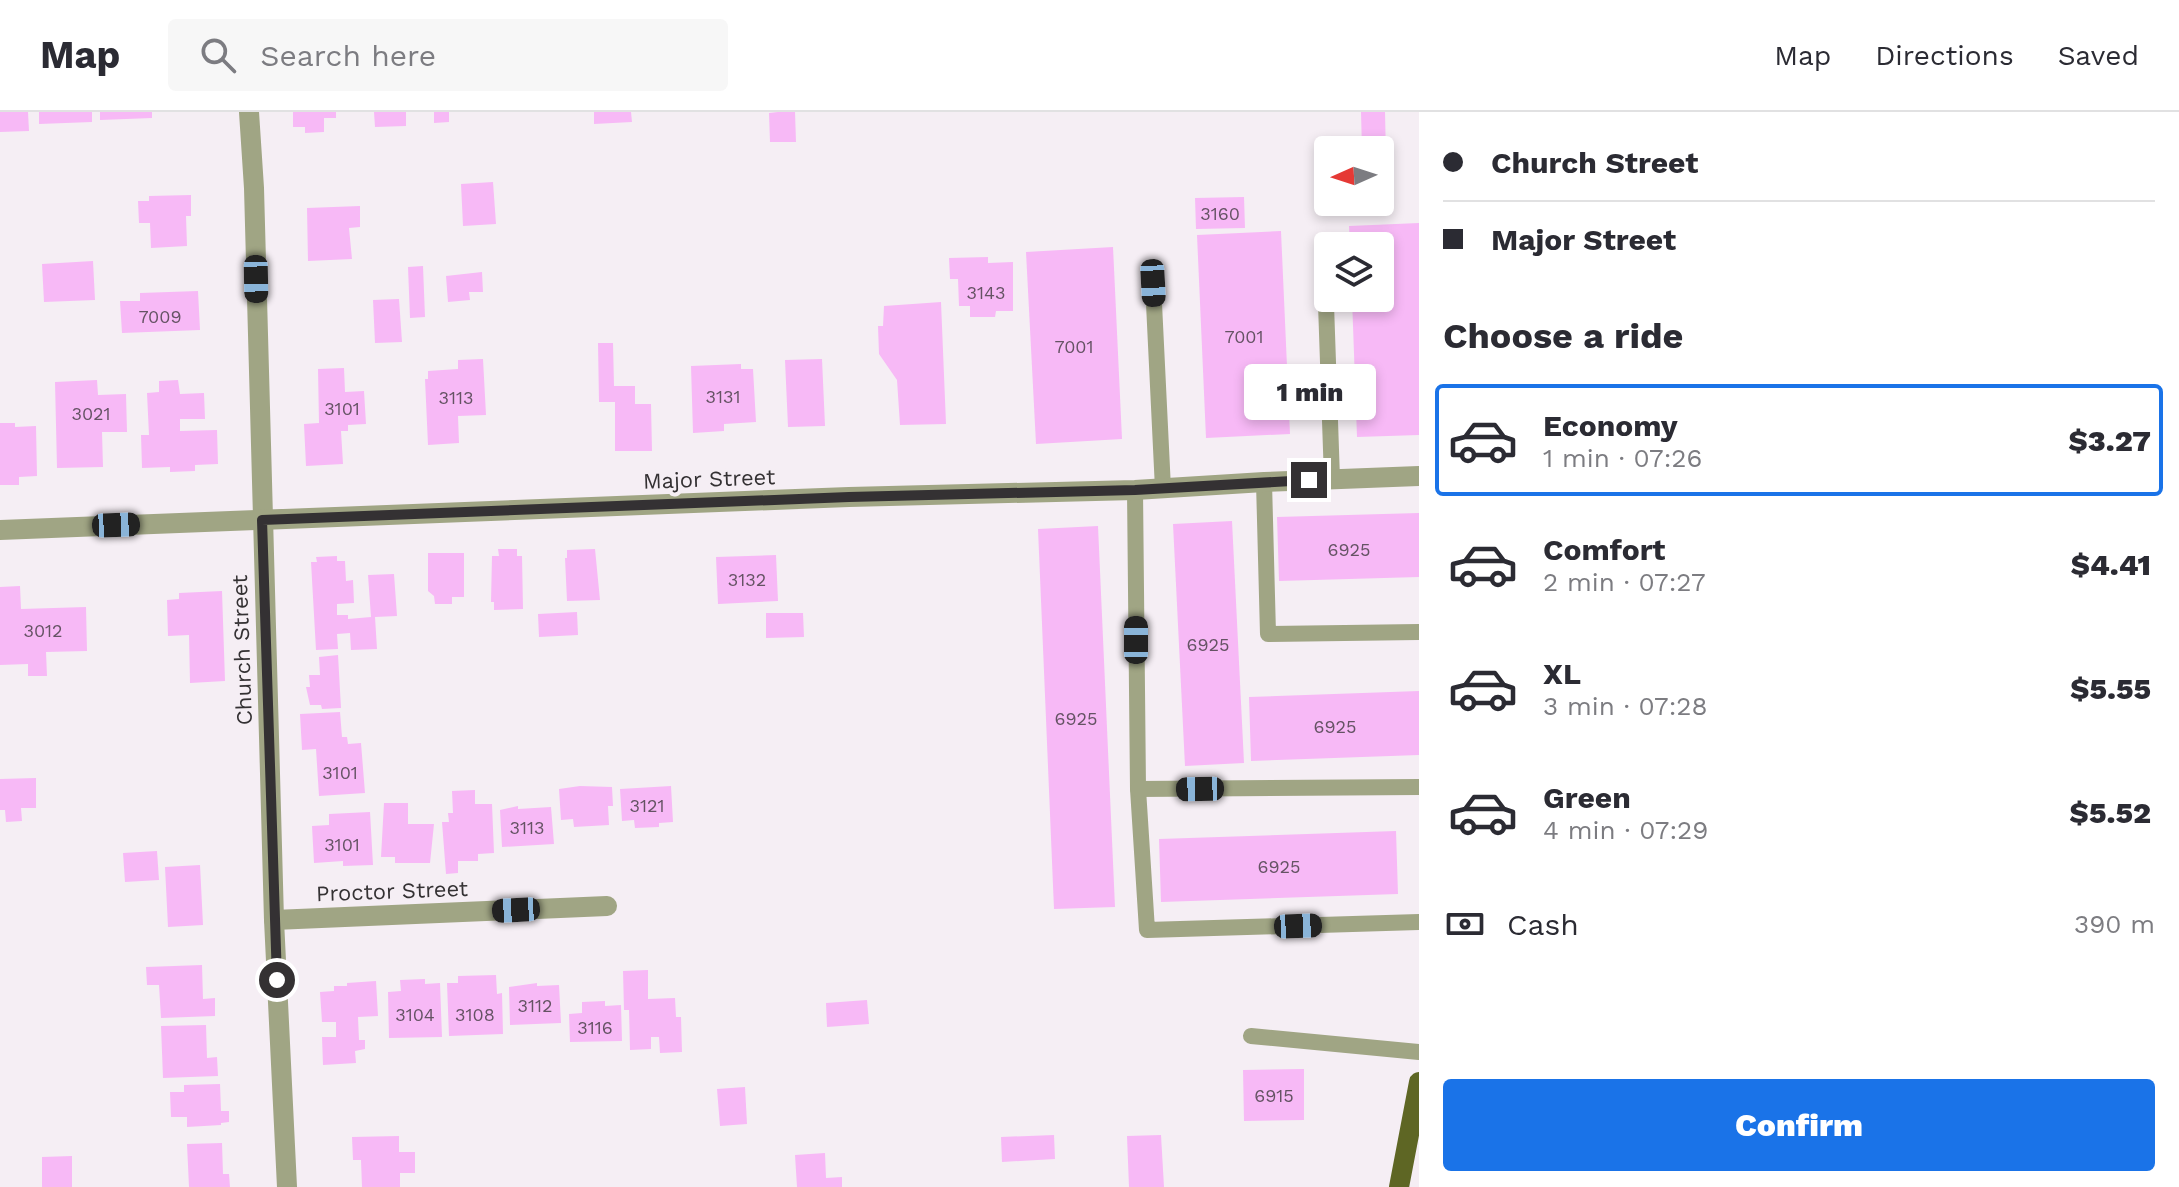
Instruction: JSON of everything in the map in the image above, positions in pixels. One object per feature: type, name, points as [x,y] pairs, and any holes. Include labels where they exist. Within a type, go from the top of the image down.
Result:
[{"type":"main road","points":[[1399,1187],[1419,1082]]},
{"type":"street","name":"Church Street","points":[[249,112],[254,188],[274,920],[287,1187]]},
{"type":"street","name":"Major Street","points":[[0,530],[849,497],[1163,489],[1419,476]]},
{"type":"street","name":"Proctor Street","points":[[274,920],[607,906]]},
{"type":"lane","points":[[1153,283],[1163,489]]},
{"type":"lane","points":[[1326,312],[1332,479]]},
{"type":"lane","points":[[1264,482],[1268,634],[1419,632]]},
{"type":"lane","points":[[1135,490],[1138,789],[1147,930],[1419,922]]},
{"type":"lane","points":[[1138,789],[1419,787]]},
{"type":"lane","points":[[1251,1036],[1419,1052]]},
{"type":"building","points":[[0,112],[28,112],[29,131],[0,132]]},
{"type":"building","points":[[39,112],[92,112],[92,122],[39,124]]},
{"type":"building","points":[[100,112],[152,112],[152,118],[100,120]]},
{"type":"building","points":[[293,112],[336,112],[336,118],[324,118],[324,132],[305,133],[305,127],[293,127]]},
{"type":"building","points":[[374,112],[406,112],[406,126],[375,127]]},
{"type":"building","points":[[434,112],[449,112],[449,122],[434,123]]},
{"type":"building","points":[[594,112],[631,112],[632,122],[594,124]]},
{"type":"building","points":[[795,112],[796,142],[770,142],[769,113]]},
{"type":"building","points":[[1361,112],[1385,112],[1386,136],[1362,136]]},
{"type":"building","points":[[493,182],[496,224],[463,226],[461,184]]},
{"type":"building","points":[[191,195],[191,216],[186,216],[187,246],[151,248],[150,223],[139,223],[138,201],[149,201],[149,196]]},
{"type":"building","points":[[1244,197],[1245,228],[1196,229],[1195,198]]},
{"type":"building","points":[[360,206],[360,227],[349,228],[352,259],[308,261],[307,208]]},
{"type":"building","points":[[1419,223],[1419,435],[1357,437],[1353,312],[1394,312],[1394,232],[1349,232],[1349,226]]},
{"type":"building","points":[[1281,231],[1290,434],[1206,438],[1197,235]]},
{"type":"building","points":[[1113,247],[1122,439],[1036,444],[1026,252]]},
{"type":"building","points":[[988,257],[988,263],[1013,262],[1013,311],[996,311],[995,317],[970,317],[970,306],[959,306],[958,279],[950,279],[949,258]]},
{"type":"building","points":[[93,261],[95,300],[44,302],[42,264]]},
{"type":"building","points":[[423,266],[425,317],[410,318],[408,267]]},
{"type":"building","points":[[482,272],[483,292],[469,292],[470,300],[448,302],[446,276]]},
{"type":"building","points":[[198,291],[200,330],[122,333],[120,301],[140,301],[140,293]]},
{"type":"building","points":[[399,299],[402,342],[375,343],[373,300]]},
{"type":"building","points":[[941,302],[946,424],[900,425],[897,380],[879,354],[878,326],[883,326],[884,306]]},
{"type":"building","points":[[598,343],[613,343],[614,386],[635,386],[635,404],[651,404],[652,451],[615,451],[615,402],[599,402]]},
{"type":"building","points":[[483,359],[486,415],[458,416],[459,443],[428,445],[425,379],[428,379],[428,371],[458,369],[458,360]]},
{"type":"building","points":[[822,359],[825,426],[788,427],[785,360]]},
{"type":"building","points":[[741,364],[741,369],[753,369],[756,422],[724,424],[724,431],[693,433],[691,366]]},
{"type":"building","points":[[344,368],[345,392],[364,391],[366,424],[348,425],[348,431],[341,431],[343,464],[306,466],[304,424],[319,423],[318,369]]},
{"type":"building","points":[[97,380],[98,395],[126,394],[127,432],[102,432],[103,467],[57,468],[55,382]]},
{"type":"building","points":[[178,380],[180,394],[204,393],[205,419],[180,419],[180,431],[217,430],[218,464],[195,465],[195,471],[170,472],[170,467],[142,468],[141,435],[149,435],[147,393],[159,392],[159,381]]},
{"type":"building","points":[[0,423],[15,423],[15,427],[36,426],[37,476],[19,477],[19,485],[0,485]]},
{"type":"building","points":[[1419,513],[1419,577],[1279,581],[1277,517]]},
{"type":"building","points":[[1232,521],[1244,763],[1185,766],[1173,524]]},
{"type":"building","points":[[1098,526],[1115,907],[1054,909],[1038,529]]},
{"type":"building","points":[[498,549],[517,549],[517,556],[522,556],[523,609],[494,610],[494,602],[491,602],[492,556],[499,556]]},
{"type":"building","points":[[595,549],[600,600],[567,601],[567,550]]},
{"type":"building","points":[[428,553],[464,553],[464,597],[452,597],[452,604],[435,604],[434,596],[428,591]]},
{"type":"building","points":[[776,555],[778,601],[718,604],[716,557]]},
{"type":"building","points":[[337,556],[337,561],[345,561],[346,581],[353,580],[354,603],[337,604],[337,615],[348,615],[348,619],[371,617],[368,575],[394,574],[397,616],[375,617],[377,649],[351,650],[350,633],[337,634],[338,649],[316,650],[311,562],[317,562],[316,557]]},
{"type":"building","points":[[20,586],[21,609],[86,607],[87,651],[46,652],[47,676],[28,676],[28,664],[0,665],[0,587]]},
{"type":"building","points":[[222,591],[225,681],[190,683],[189,635],[168,636],[167,600],[179,599],[179,593]]},
{"type":"building","points":[[577,612],[578,635],[539,637],[538,614]]},
{"type":"building","points":[[766,613],[803,613],[804,637],[766,638]]},
{"type":"building","points":[[338,655],[341,708],[322,709],[321,705],[310,705],[306,687],[310,687],[309,675],[320,675],[319,657]]},
{"type":"building","points":[[1419,691],[1419,755],[1251,761],[1249,697]]},
{"type":"building","points":[[340,712],[342,737],[347,737],[348,744],[361,743],[365,793],[319,796],[316,749],[302,750],[300,714]]},
{"type":"building","points":[[36,778],[36,808],[21,808],[22,821],[6,822],[5,810],[0,810],[0,779]]},
{"type":"building","points":[[671,786],[673,822],[659,823],[659,827],[635,828],[634,820],[622,821],[620,789]]},
{"type":"building","points":[[612,787],[613,806],[608,806],[609,825],[574,827],[573,819],[561,820],[559,789]]},
{"type":"building","points":[[475,790],[475,804],[492,804],[494,853],[478,854],[478,861],[458,861],[458,873],[446,874],[442,822],[449,822],[448,813],[453,813],[452,791]]},
{"type":"building","points":[[384,803],[408,803],[408,824],[434,824],[430,863],[395,863],[395,857],[381,857]]},
{"type":"building","points":[[518,806],[518,809],[551,807],[554,844],[502,847],[500,810]]},
{"type":"building","points":[[370,812],[373,865],[343,866],[343,861],[314,863],[312,826],[329,825],[329,814]]},
{"type":"building","points":[[1396,831],[1398,894],[1161,902],[1159,839]]},
{"type":"building","points":[[157,851],[159,880],[125,882],[123,853]]},
{"type":"building","points":[[200,865],[203,925],[168,927],[165,867]]},
{"type":"building","points":[[202,965],[203,999],[215,998],[215,1016],[161,1018],[159,985],[147,985],[146,967]]},
{"type":"building","points":[[648,970],[648,999],[675,998],[676,1017],[681,1017],[682,1052],[660,1053],[659,1037],[651,1037],[651,1049],[630,1050],[629,1010],[624,1010],[623,971]]},
{"type":"building","points":[[496,975],[497,994],[502,993],[503,1034],[449,1036],[447,983],[458,983],[458,976]]},
{"type":"building","points":[[425,979],[425,984],[440,983],[442,1037],[389,1038],[388,992],[401,991],[400,980]]},
{"type":"building","points":[[376,981],[378,1016],[358,1017],[359,1040],[365,1040],[365,1049],[355,1051],[356,1063],[323,1065],[322,1037],[336,1037],[336,1022],[322,1022],[320,992],[334,991],[334,986],[347,986],[347,983]]},
{"type":"building","points":[[537,983],[537,986],[559,985],[561,1023],[510,1025],[509,987]]},
{"type":"building","points":[[867,1000],[869,1024],[827,1027],[826,1003]]},
{"type":"building","points":[[605,1001],[605,1006],[621,1005],[622,1041],[570,1042],[569,1014],[582,1013],[582,1002]]},
{"type":"building","points":[[206,1025],[207,1058],[217,1057],[218,1076],[163,1078],[161,1026]]},
{"type":"building","points":[[1304,1069],[1304,1120],[1244,1121],[1243,1070]]},
{"type":"building","points":[[220,1084],[221,1111],[229,1111],[229,1122],[187,1127],[187,1117],[171,1117],[170,1092],[184,1092],[184,1085]]},
{"type":"building","points":[[745,1087],[747,1124],[720,1126],[717,1089]]},
{"type":"building","points":[[1054,1135],[1055,1159],[1002,1162],[1001,1137]]},
{"type":"building","points":[[1161,1135],[1164,1187],[1129,1187],[1127,1136]]},
{"type":"building","points":[[399,1136],[399,1152],[415,1152],[415,1173],[400,1173],[400,1187],[362,1187],[361,1160],[353,1160],[352,1137]]},
{"type":"building","points":[[222,1143],[223,1174],[229,1174],[230,1187],[189,1187],[187,1144]]},
{"type":"building","points":[[825,1153],[826,1178],[842,1177],[842,1187],[797,1187],[795,1155]]},
{"type":"building","points":[[72,1156],[72,1187],[42,1187],[42,1157]]},
{"type":"route","points":[[277,980],[262,520],[849,497],[1135,490],[1309,480]]}]
